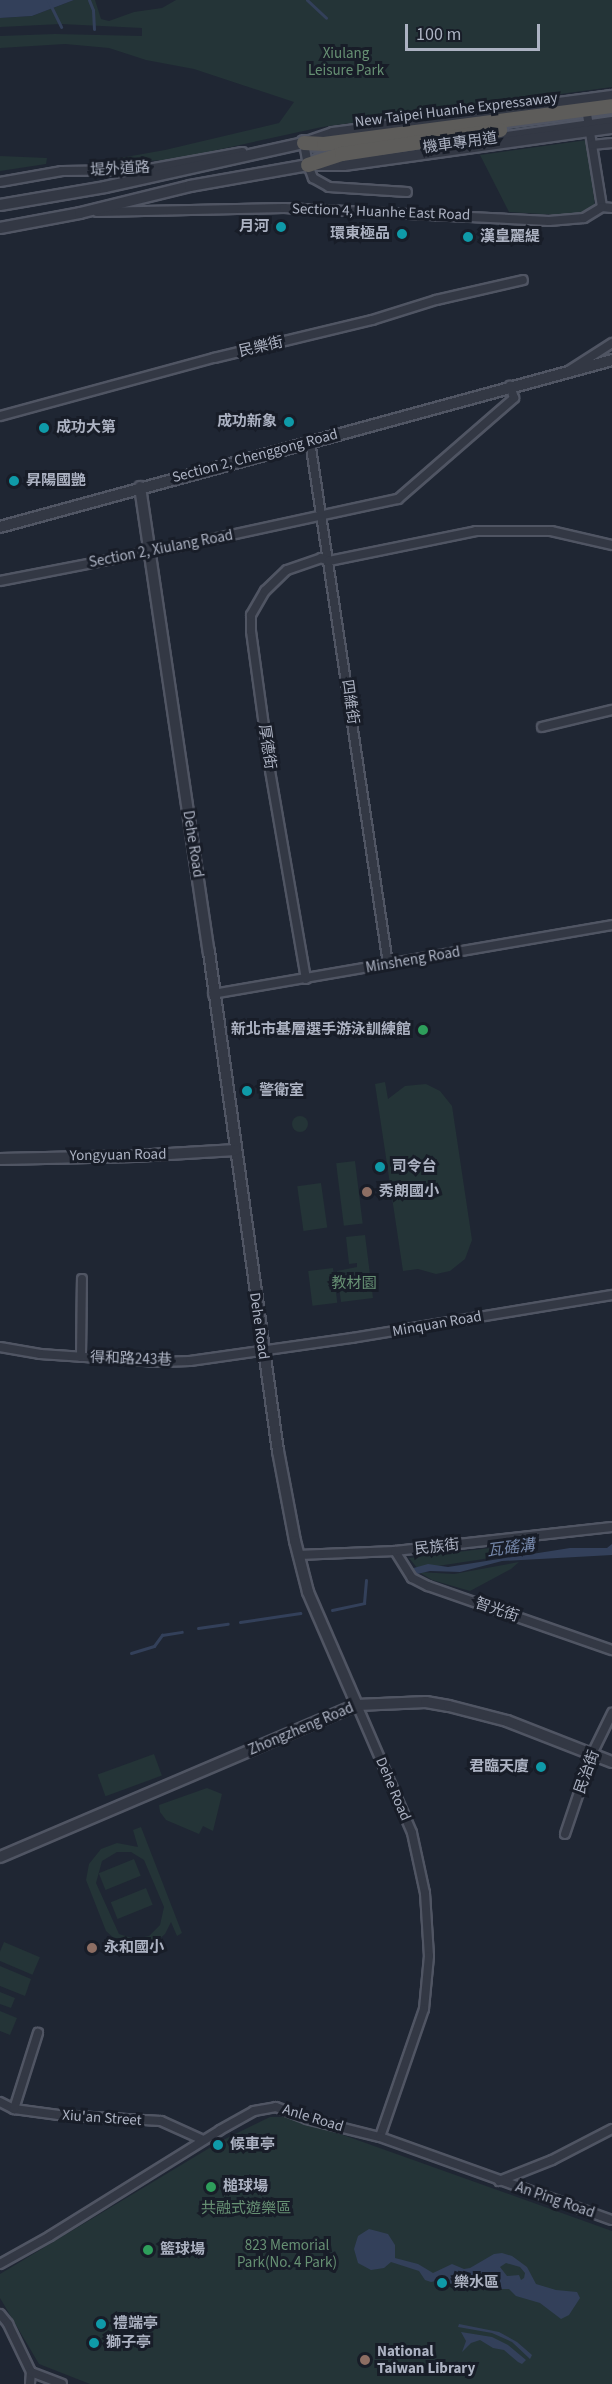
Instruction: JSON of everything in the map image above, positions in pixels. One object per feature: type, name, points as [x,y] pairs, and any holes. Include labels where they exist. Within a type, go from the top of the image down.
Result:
[{"type":"highway","name":"New Taipei Huanhe Expressaway","points":[[308,165],[342,154],[612,106]]},
{"type":"highway","name":"New Taipei Huanhe Expressaway","points":[[304,143],[324,144],[585,112],[612,114]]},
{"type":"street","points":[[585,112],[612,96]]},
{"type":"street","points":[[585,112],[612,100]]},
{"type":"street","points":[[585,112],[612,122]]},
{"type":"street","points":[[585,112],[612,128]]},
{"type":"street","points":[[585,112],[602,207],[612,208]]},
{"type":"street","points":[[0,205],[105,187],[304,143],[308,165]]},
{"type":"street","points":[[592,145],[612,143]]},
{"type":"street","name":"堤外道路","points":[[0,182],[62,171],[143,170],[213,156],[274,148]]},
{"type":"street","name":"Section 4, Huanhe East Road","points":[[0,228],[80,213],[190,186],[308,165],[314,178],[329,187],[407,192]]},
{"type":"street","name":"Section 4, Huanhe East Road","points":[[80,213],[284,208],[549,221],[584,218],[602,207]]},
{"type":"street","name":"民樂街","points":[[0,416],[214,358],[372,320],[436,300],[523,280]]},
{"type":"street","points":[[570,370],[601,348],[612,344]]},
{"type":"street","name":"Section 2, Chenggong Road","points":[[0,527],[612,360]]},
{"type":"street","name":"Section 2, Xiulang Road","points":[[0,581],[398,499],[514,398],[510,386]]},
{"type":"street","name":"四維街","points":[[309,441],[329,561],[388,964]]},
{"type":"street","name":"Dehe Road","points":[[140,487],[151,551],[263,1352],[278,1451],[298,1555],[319,1620],[412,1833],[425,1893],[429,1956],[424,2009],[380,2137]]},
{"type":"street","name":"厚德街","points":[[306,979],[270,770],[251,615],[265,591],[287,570],[321,558],[329,561],[477,531],[551,531],[612,545]]},
{"type":"street","points":[[542,727],[612,710]]},
{"type":"street","name":"Minsheng Road","points":[[213,994],[612,925]]},
{"type":"street","name":"Yongyuan Road","points":[[0,1159],[135,1156],[236,1150]]},
{"type":"street","points":[[81,1357],[82,1279]]},
{"type":"street","name":"Minquan Road","points":[[263,1352],[612,1296]]},
{"type":"street","name":"得和路243巷","points":[[0,1347],[81,1357],[159,1362],[263,1352]]},
{"type":"street","name":"民族街","points":[[298,1555],[395,1551],[612,1527]]},
{"type":"street","name":"智光街","points":[[395,1551],[412,1578],[428,1586],[612,1650]]},
{"type":"street","name":"Zhongzheng Road","points":[[0,1857],[357,1705],[426,1702],[449,1706],[507,1721],[612,1762]]},
{"type":"street","name":"民治街","points":[[565,1834],[592,1754],[612,1713]]},
{"type":"street","points":[[14,2109],[38,2033]]},
{"type":"street","name":"Xiu'an Street","points":[[0,2102],[14,2109],[59,2115],[161,2121],[203,2140]]},
{"type":"street","name":"Anle Road","points":[[0,2264],[50,2236],[203,2140],[254,2111],[276,2107],[307,2119],[380,2137],[499,2181]]},
{"type":"street","points":[[499,2181],[552,2160],[612,2129]]},
{"type":"street","name":"An Ping Road","points":[[499,2181],[612,2220]]},
{"type":"street","points":[[0,2314],[8,2324],[31,2372],[30,2384]]},
{"type":"street","points":[[31,2372],[62,2384]]},
{"type":"green space","name":"Xiulang Leisure Park","points":[[74,0],[95,0],[101,19],[109,21],[134,12],[162,8],[176,0],[612,0],[612,87],[322,127],[171,160],[92,163],[165,150],[279,123],[294,102],[194,69],[146,60],[109,48],[65,44],[0,48],[0,36],[55,34],[142,36],[142,28],[61,24],[0,27],[0,18],[32,16]]},
{"type":"green space","points":[[587,140],[595,207],[574,216],[509,212],[480,155]]},
{"type":"green space","points":[[0,156],[47,158],[46,164],[0,171]]},
{"type":"green space","points":[[385,1082],[388,1099],[405,1086],[426,1084],[440,1091],[452,1106],[472,1240],[465,1259],[450,1271],[436,1274],[418,1269],[403,1271],[375,1084]]},
{"type":"green space","points":[[297,1116],[303,1116],[308,1124],[306,1130],[297,1132],[292,1127],[292,1121]]},
{"type":"green space","points":[[355,1161],[363,1224],[344,1226],[336,1163]]},
{"type":"green space","points":[[321,1183],[327,1228],[303,1231],[297,1186]]},
{"type":"green space","name":"教材園","points":[[365,1235],[373,1298],[341,1302],[337,1271],[357,1267],[357,1263],[349,1264],[346,1237]]},
{"type":"green space","name":"教材園","points":[[333,1268],[337,1303],[312,1306],[308,1271]]},
{"type":"green space","points":[[515,1545],[517,1554],[418,1569],[409,1558]]},
{"type":"green space","points":[[519,1562],[511,1569],[470,1591],[432,1580],[419,1572],[454,1574]]},
{"type":"green space","points":[[154,1754],[162,1776],[105,1796],[98,1775]]},
{"type":"green space","points":[[207,1788],[222,1794],[213,1831],[203,1826],[199,1834],[166,1820],[160,1812],[159,1805]]},
{"type":"green space","points":[[141,1827],[182,1933],[177,1936],[171,1922],[165,1934],[154,1944],[135,1947],[118,1942],[106,1931],[86,1880],[89,1864],[101,1849],[117,1843],[138,1847],[133,1830]],"holes":[[[117,1852],[131,1852],[144,1860],[164,1907],[160,1925],[149,1936],[135,1939],[119,1934],[96,1883],[102,1861]]]},
{"type":"green space","points":[[134,1859],[141,1876],[106,1890],[99,1873]]},
{"type":"green space","points":[[146,1888],[153,1905],[118,1919],[111,1902]]},
{"type":"green space","points":[[4,1942],[40,1957],[32,1975],[0,1961],[0,1951]]},
{"type":"green space","points":[[0,1966],[31,1979],[25,1996],[0,1986]]},
{"type":"green space","points":[[0,1992],[15,1998],[11,2008],[0,2004]]},
{"type":"green space","points":[[0,2011],[17,2018],[10,2035],[0,2031]]},
{"type":"green space","name":"823 Memorial Park(No. 4 Park)","points":[[270,2117],[287,2117],[304,2121],[612,2231],[612,2384],[90,2384],[39,2364],[0,2298],[0,2274],[221,2141]]},
{"type":"water","points":[[0,0],[74,0],[32,16],[0,18]]},
{"type":"water","points":[[612,1544],[612,1555],[502,1561],[460,1572],[430,1571],[413,1575],[410,1569],[428,1564],[448,1567],[570,1548],[607,1548]]},
{"type":"water","points":[[369,2229],[388,2234],[395,2245],[395,2258],[418,2264],[433,2273],[452,2264],[464,2269],[470,2268],[494,2254],[502,2253],[512,2256],[527,2267],[536,2284],[556,2290],[577,2292],[580,2298],[569,2315],[561,2319],[540,2303],[516,2296],[509,2289],[497,2289],[486,2282],[453,2285],[444,2279],[431,2282],[425,2280],[419,2271],[391,2262],[384,2268],[371,2270],[358,2263],[354,2249],[358,2236]],"holes":[[[506,2263],[520,2267],[525,2273],[521,2280],[519,2275],[507,2276],[500,2267]]]},
{"type":"water","points":[[459,2324],[499,2332],[517,2342],[532,2355],[530,2359],[512,2342],[492,2333],[458,2327]]},
{"type":"water","points":[[461,2332],[492,2337],[508,2345],[526,2360],[522,2364],[504,2350],[493,2348],[480,2340],[471,2343],[462,2352],[466,2341]]},
{"type":"waterway","points":[[48,0],[61,27]]},
{"type":"waterway","points":[[89,0],[93,10],[94,29]]},
{"type":"waterway","points":[[307,0],[326,18]]},
{"type":"waterway","name":"瓦磘溝","points":[[332,1610],[364,1603],[366,1580]]},
{"type":"waterway","name":"瓦磘溝","points":[[240,1622],[300,1613]]},
{"type":"waterway","name":"瓦磘溝","points":[[198,1628],[228,1624]]},
{"type":"waterway","name":"瓦磘溝","points":[[131,1653],[154,1646],[162,1635],[182,1632]]},
{"type":"place","name":"月河","points":[[281,227]]},
{"type":"place","name":"環東極品","points":[[402,234]]},
{"type":"place","name":"漢皇麗緹","points":[[468,237]]},
{"type":"place","name":"成功新象","points":[[289,422]]},
{"type":"place","name":"成功大第","points":[[44,428]]},
{"type":"place","name":"昇陽國艷","points":[[14,481]]},
{"type":"place","name":"新北市基層選手游泳訓練館","points":[[423,1030]]},
{"type":"place","name":"警衛室","points":[[247,1091]]},
{"type":"place","name":"司令台","points":[[380,1167]]},
{"type":"place","name":"秀朗國小","points":[[367,1192]]},
{"type":"place","name":"君臨天廈","points":[[541,1767]]},
{"type":"place","name":"永和國小","points":[[92,1948]]},
{"type":"place","name":"候車亭","points":[[218,2145]]},
{"type":"place","name":"槌球場","points":[[211,2187]]},
{"type":"place","name":"籃球場","points":[[148,2250]]},
{"type":"place","name":"樂水區","points":[[442,2283]]},
{"type":"place","name":"禮端亭","points":[[101,2324]]},
{"type":"place","name":"獅子亭","points":[[94,2343]]},
{"type":"place","name":"National Taiwan Library","points":[[365,2360]]},
{"type":"park label","name":"共融式遊樂區","points":[[246,2209]]}]
